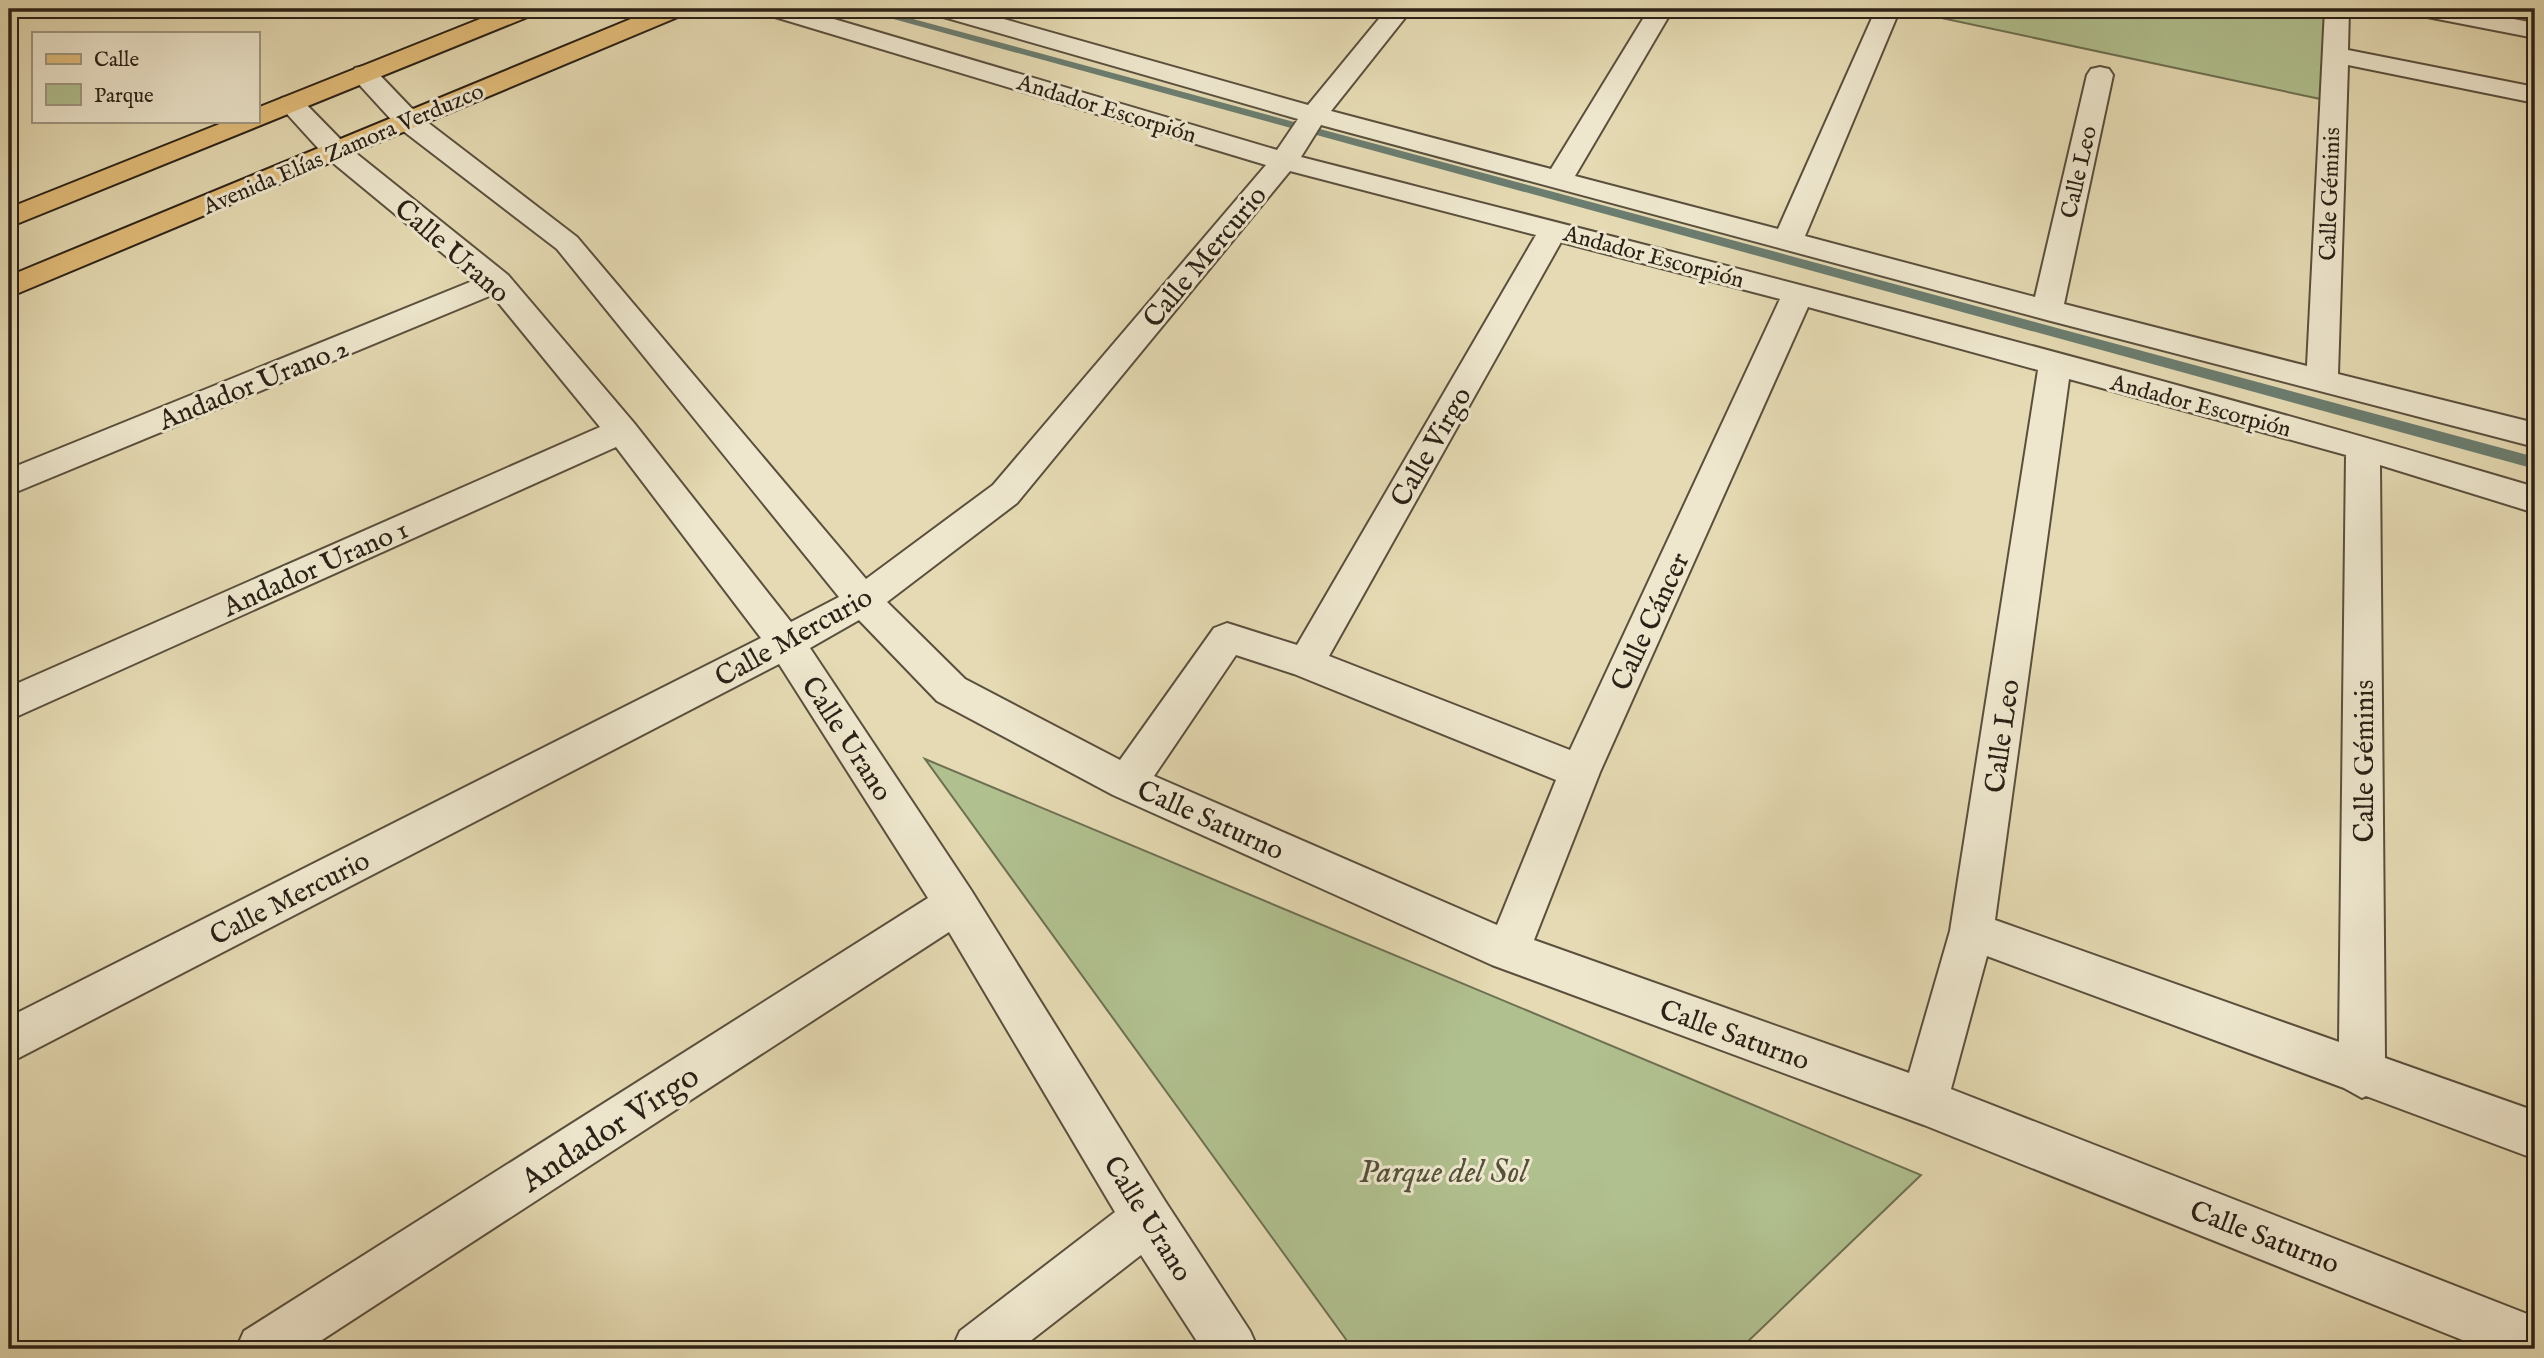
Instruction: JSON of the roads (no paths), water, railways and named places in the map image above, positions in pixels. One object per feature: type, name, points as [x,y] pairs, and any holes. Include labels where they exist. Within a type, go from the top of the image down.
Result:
[{"type":"main road","points":[[259,117],[526,9]]},
{"type":"main road","name":"Avenida Elías Zamora Verduzco","points":[[9,287],[676,9]]},
{"type":"main road","points":[[9,218],[248,122]]},
{"type":"street","name":"Andador Escorpión","points":[[774,9],[1554,229],[2363,448],[2535,500]]},
{"type":"street","name":"Andador Escorpión","points":[[942,9],[1313,117],[2535,435]]},
{"type":"street","name":"Calle Mercurio","points":[[9,1041],[863,601],[1005,494],[1289,153],[1313,117],[1400,9]]},
{"type":"street","points":[[1558,180],[1661,9]]},
{"type":"street","points":[[1788,241],[1888,9]]},
{"type":"street","name":"Calle Géminis","points":[[2322,380],[2337,9]]},
{"type":"street","points":[[2422,9],[2535,31]]},
{"type":"street","points":[[2335,55],[2535,95]]},
{"type":"street","points":[[364,74],[408,121],[567,243],[863,601]]},
{"type":"street","name":"Calle Leo","points":[[2047,310],[2100,75]]},
{"type":"street","name":"Calle Urano","points":[[291,104],[337,152],[497,282],[622,431],[786,643],[956,904],[1147,1219],[1232,1349]]},
{"type":"street","name":"Calle Virgo","points":[[1306,663],[1554,229]]},
{"type":"street","name":"Andador Urano 2","points":[[9,483],[497,282]]},
{"type":"street","name":"Calle Cáncer","points":[[1508,951],[1580,772],[1798,294]]},
{"type":"street","name":"Calle Leo","points":[[1924,1102],[1972,931],[2055,365]]},
{"type":"street","name":"Andador Urano 1","points":[[9,704],[622,431]]},
{"type":"street","name":"Calle Géminis","points":[[2362,1074],[2363,448]]},
{"type":"street","name":"Calle Saturno","points":[[863,601],[951,690],[1127,783],[1508,951],[1924,1102],[2535,1343]]},
{"type":"street","points":[[1127,783],[1227,638],[1306,663],[1580,772]]},
{"type":"street","name":"Andador Virgo","points":[[262,1349],[956,904]]},
{"type":"street","points":[[1972,931],[2535,1135]]},
{"type":"street","points":[[978,1349],[1147,1219]]},
{"type":"waterway","points":[[863,9],[2535,463]]},
{"type":"park label","name":"Parque del Sol","points":[[1443,1170]]}]
